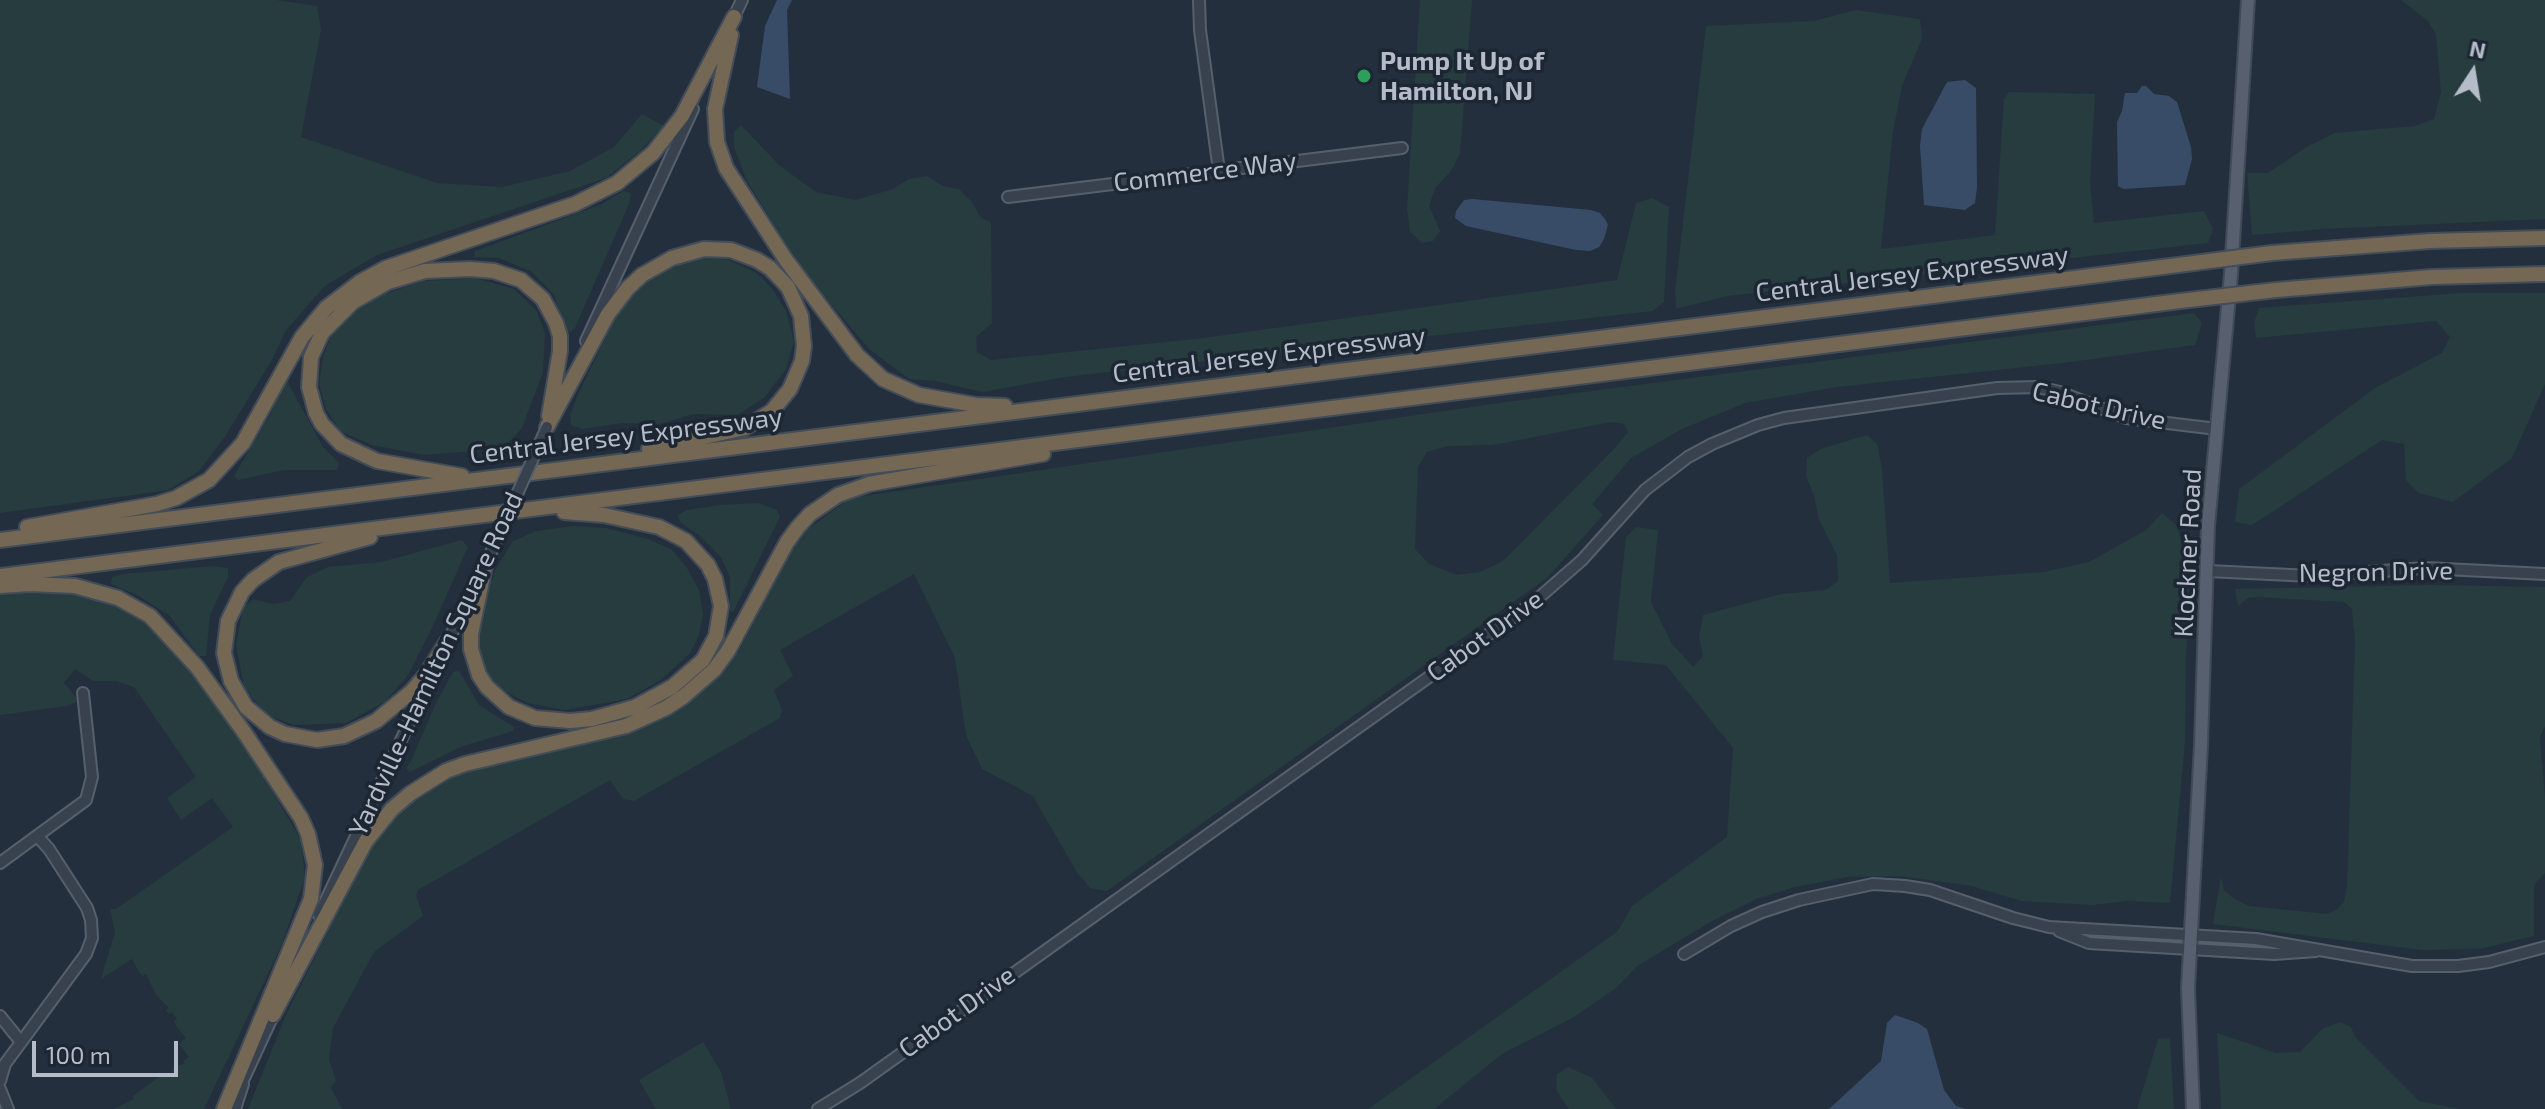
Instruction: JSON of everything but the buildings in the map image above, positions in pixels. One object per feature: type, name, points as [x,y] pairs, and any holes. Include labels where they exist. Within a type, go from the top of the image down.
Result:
[{"type":"highway","points":[[738,10],[715,109],[714,125],[721,157],[786,260],[869,368],[900,388],[919,395],[976,405],[1023,405],[1216,386]]},
{"type":"highway","points":[[0,532],[157,504],[176,498],[209,480],[243,443],[302,337],[326,308],[360,282],[386,268],[575,204],[617,183],[636,169],[669,135],[686,109],[738,10]]},
{"type":"highway","name":"Central Jersey Expressway","points":[[0,540],[2272,253],[2430,241],[2545,238]]},
{"type":"highway","points":[[547,427],[617,300],[635,281],[658,265],[696,250],[731,250],[746,254],[770,268],[796,301],[804,330],[802,361],[790,389],[772,411],[758,421],[730,433],[555,469]]},
{"type":"highway","points":[[483,478],[410,469],[377,461],[341,444],[322,424],[309,387],[311,357],[322,333],[353,302],[388,282],[425,271],[494,271],[521,280],[551,310],[560,336],[559,361],[547,427]]},
{"type":"highway","points":[[0,576],[2180,301],[2276,290],[2545,274]]},
{"type":"highway","points":[[273,1015],[366,841],[392,809],[428,781],[465,764],[626,726],[683,697],[714,670],[728,651],[787,542],[822,505],[838,495],[869,484],[1220,422]]},
{"type":"highway","points":[[485,566],[471,634],[475,663],[479,675],[496,698],[522,714],[570,721],[592,719],[635,707],[672,687],[693,670],[711,648],[720,620],[719,591],[708,565],[686,541],[659,527],[636,521],[572,512],[515,511]]},
{"type":"highway","points":[[428,522],[292,557],[266,569],[242,592],[234,606],[225,637],[227,667],[246,707],[270,727],[301,739],[332,739],[354,733],[396,706],[425,676],[448,640]]},
{"type":"highway","points":[[0,586],[75,586],[118,598],[150,616],[197,667],[221,699],[293,806],[308,834],[315,865],[311,899],[229,1109]]},
{"type":"main road","name":"Klockner Road","points":[[2193,1109],[2188,1033],[2190,941],[2208,526],[2231,274],[2248,0]]},
{"type":"street","points":[[1199,0],[1200,30],[1219,171]]},
{"type":"street","name":"Yardville-Hamilton Square Road","points":[[229,1109],[485,566],[738,10]]},
{"type":"street","name":"Commerce Way","points":[[1008,197],[1402,148]]},
{"type":"street","name":"Cabot Drive","points":[[818,1109],[860,1083],[1534,602],[1582,560],[1645,490],[1688,457],[1712,444],[1784,418],[1997,388],[2038,387],[2060,392],[2126,418],[2217,429]]},
{"type":"street","name":"Negron Drive","points":[[2208,571],[2311,576],[2425,568],[2545,574]]},
{"type":"street","points":[[0,863],[78,808],[88,793],[92,777],[83,693]]},
{"type":"street","points":[[0,1081],[5,1064],[86,954],[92,938],[87,908],[38,837]]},
{"type":"street","points":[[1684,954],[1762,912],[1799,900],[1873,884],[1930,890],[2049,927],[2089,943],[2190,941],[2274,954],[2326,949],[2412,966],[2438,967],[2489,962],[2545,947]]},
{"type":"street","points":[[0,1016],[21,1042]]},
{"type":"street","points":[[0,1089],[8,1109]]},
{"type":"green space","points":[[0,0],[276,0],[317,6],[321,30],[301,137],[437,183],[502,187],[570,171],[614,147],[642,114],[664,126],[640,151],[606,178],[377,255],[326,285],[286,330],[273,358],[226,435],[199,471],[169,490],[0,513]]},
{"type":"green space","points":[[1420,0],[1472,0],[1460,154],[1451,171],[1435,188],[1429,206],[1440,231],[1433,241],[1422,243],[1410,232],[1407,209]]},
{"type":"green space","points":[[2401,0],[2545,0],[2545,219],[2252,235],[2247,173],[2268,173],[2334,133],[2415,126],[2434,119],[2441,92],[2436,35],[2428,21]]},
{"type":"green space","points":[[1856,10],[1920,19],[1922,39],[1902,86],[1893,131],[1881,249],[1995,235],[2004,99],[2009,92],[2095,94],[2090,183],[2094,223],[2204,211],[2213,229],[2208,243],[1727,296],[1676,309],[1675,291],[1706,26],[1814,21]]},
{"type":"green space","points":[[741,125],[780,166],[816,192],[856,200],[893,189],[909,179],[927,176],[943,186],[959,189],[972,202],[981,218],[991,222],[992,323],[976,337],[977,352],[991,360],[1204,338],[1617,280],[1636,203],[1652,198],[1669,207],[1664,302],[1653,311],[1065,377],[982,392],[935,381],[909,379],[869,349],[812,282],[783,239],[747,181],[734,147],[734,132]]},
{"type":"green space","points":[[623,191],[631,193],[629,204],[575,328],[569,333],[563,326],[554,295],[532,272],[499,258],[474,257],[475,251],[600,205]]},
{"type":"green space","points":[[702,255],[729,260],[755,272],[772,288],[786,311],[794,341],[786,369],[764,398],[737,415],[694,414],[659,424],[623,423],[582,429],[571,425],[570,415],[579,392],[621,306],[644,283],[674,265]]},
{"type":"green space","points":[[475,278],[514,289],[537,311],[545,333],[543,372],[522,428],[508,443],[476,451],[424,455],[372,445],[340,431],[326,409],[319,384],[323,357],[331,336],[355,311],[384,294],[424,281]]},
{"type":"green space","points":[[2461,293],[2545,293],[2545,384],[2512,458],[2453,502],[2418,493],[2406,480],[2404,444],[2382,440],[2252,525],[2235,522],[2239,489],[2375,388],[2442,353],[2450,337],[2436,321],[2256,338],[2254,322],[2259,308]]},
{"type":"green space","points":[[2194,313],[2202,323],[2195,345],[2063,363],[1837,387],[1745,403],[1682,429],[1631,458],[1592,504],[1603,515],[1547,578],[1107,891],[1090,888],[1076,871],[1033,796],[982,769],[966,735],[955,658],[914,574],[780,650],[793,676],[774,690],[782,710],[780,718],[634,801],[623,799],[610,780],[418,890],[416,895],[423,916],[374,952],[333,1028],[329,1059],[336,1081],[331,1088],[342,1109],[248,1109],[286,1015],[372,844],[398,810],[443,782],[478,768],[642,727],[676,712],[711,684],[740,649],[799,536],[850,498],[1506,402]],"holes":[[[1611,422],[1624,424],[1628,432],[1615,448],[1503,561],[1480,572],[1457,575],[1429,564],[1415,549],[1418,467],[1427,452],[1448,446],[1493,445]]]},
{"type":"green space","points":[[287,381],[323,447],[339,463],[337,470],[284,470],[238,480],[234,476]]},
{"type":"green space","points":[[1867,435],[1877,444],[1882,469],[1890,583],[2044,572],[2089,562],[2146,530],[2162,513],[2177,526],[2187,560],[2189,617],[2185,742],[2170,903],[2128,901],[2092,905],[2021,901],[1972,886],[1900,876],[1848,877],[1795,887],[1756,899],[1712,921],[1637,966],[1616,988],[1574,1017],[1502,1054],[1434,1109],[1368,1109],[1618,931],[1632,906],[1727,837],[1733,748],[1666,665],[1613,660],[1626,537],[1636,527],[1658,530],[1651,602],[1672,644],[1693,667],[1703,656],[1699,637],[1703,615],[1781,594],[1826,590],[1838,581],[1837,555],[1819,520],[1806,476],[1807,458],[1821,449]]},
{"type":"green space","points":[[758,503],[777,510],[780,517],[733,612],[730,611],[730,577],[721,557],[680,522],[678,515],[687,510],[720,505]]},
{"type":"green space","points":[[573,526],[606,528],[648,539],[672,550],[699,590],[703,614],[699,635],[690,653],[661,680],[627,699],[565,710],[527,703],[501,689],[487,676],[478,654],[476,633],[495,570],[513,541],[536,531]]},
{"type":"green space","points":[[462,540],[468,547],[432,628],[408,675],[386,701],[346,723],[294,725],[265,714],[244,687],[236,645],[243,607],[254,599],[273,604],[290,601],[307,577],[328,567],[381,562]]},
{"type":"green space","points":[[212,566],[228,568],[228,577],[210,615],[206,656],[199,656],[169,615],[137,595],[111,584],[112,577],[124,574]]},
{"type":"green space","points":[[2429,585],[2545,587],[2545,726],[2540,737],[2545,798],[2545,873],[2534,885],[2534,936],[2479,949],[2422,950],[2213,924],[2221,877],[2224,890],[2249,906],[2327,914],[2344,902],[2347,885],[2355,642],[2352,609],[2344,602],[2258,597],[2248,598],[2238,606],[2235,589]]},
{"type":"green space","points":[[25,586],[90,592],[129,607],[155,626],[245,745],[301,840],[305,877],[282,944],[204,1109],[114,1109],[134,1099],[133,1096],[160,1076],[173,1072],[172,1068],[185,1063],[183,1061],[189,1057],[179,1044],[186,1038],[176,1026],[174,1021],[177,1019],[166,1010],[169,1008],[156,995],[146,974],[143,976],[139,972],[132,959],[101,979],[115,932],[110,909],[116,909],[233,827],[212,798],[181,820],[167,798],[196,777],[134,687],[116,681],[93,681],[75,669],[64,683],[79,701],[67,706],[0,715],[0,592]]},
{"type":"green space","points":[[459,671],[479,705],[514,727],[513,731],[463,746],[410,772],[406,768],[436,703],[453,672]]},
{"type":"green space","points":[[2340,1022],[2351,1027],[2355,1037],[2419,1101],[2460,1109],[2221,1109],[2217,1033],[2276,1053],[2300,1052],[2322,1029]]},
{"type":"green space","points":[[2170,1038],[2174,1109],[2137,1109],[2158,1039]]},
{"type":"green space","points":[[703,1042],[721,1072],[731,1109],[656,1109],[639,1080]]},
{"type":"green space","points":[[1568,1067],[1592,1078],[1616,1109],[1569,1109],[1556,1090],[1557,1074]]},
{"type":"water","points":[[777,0],[792,0],[787,10],[790,99],[757,87],[765,26]]},
{"type":"water","points":[[1965,80],[1976,88],[1975,203],[1965,210],[1924,205],[1920,146],[1922,129],[1947,82]]},
{"type":"water","points":[[2142,86],[2177,102],[2191,147],[2192,159],[2185,185],[2124,189],[2118,186],[2117,122],[2125,93],[2137,93]]},
{"type":"water","points":[[1464,200],[1591,210],[1600,213],[1608,225],[1599,247],[1590,251],[1576,250],[1466,226],[1455,218],[1456,211]]},
{"type":"water","points":[[1895,1015],[1927,1029],[1944,1090],[1956,1106],[1966,1109],[1829,1109],[1881,1061],[1887,1023]]},
{"type":"place","name":"Pump It Up of Hamilton, NJ","points":[[1364,76]]}]
